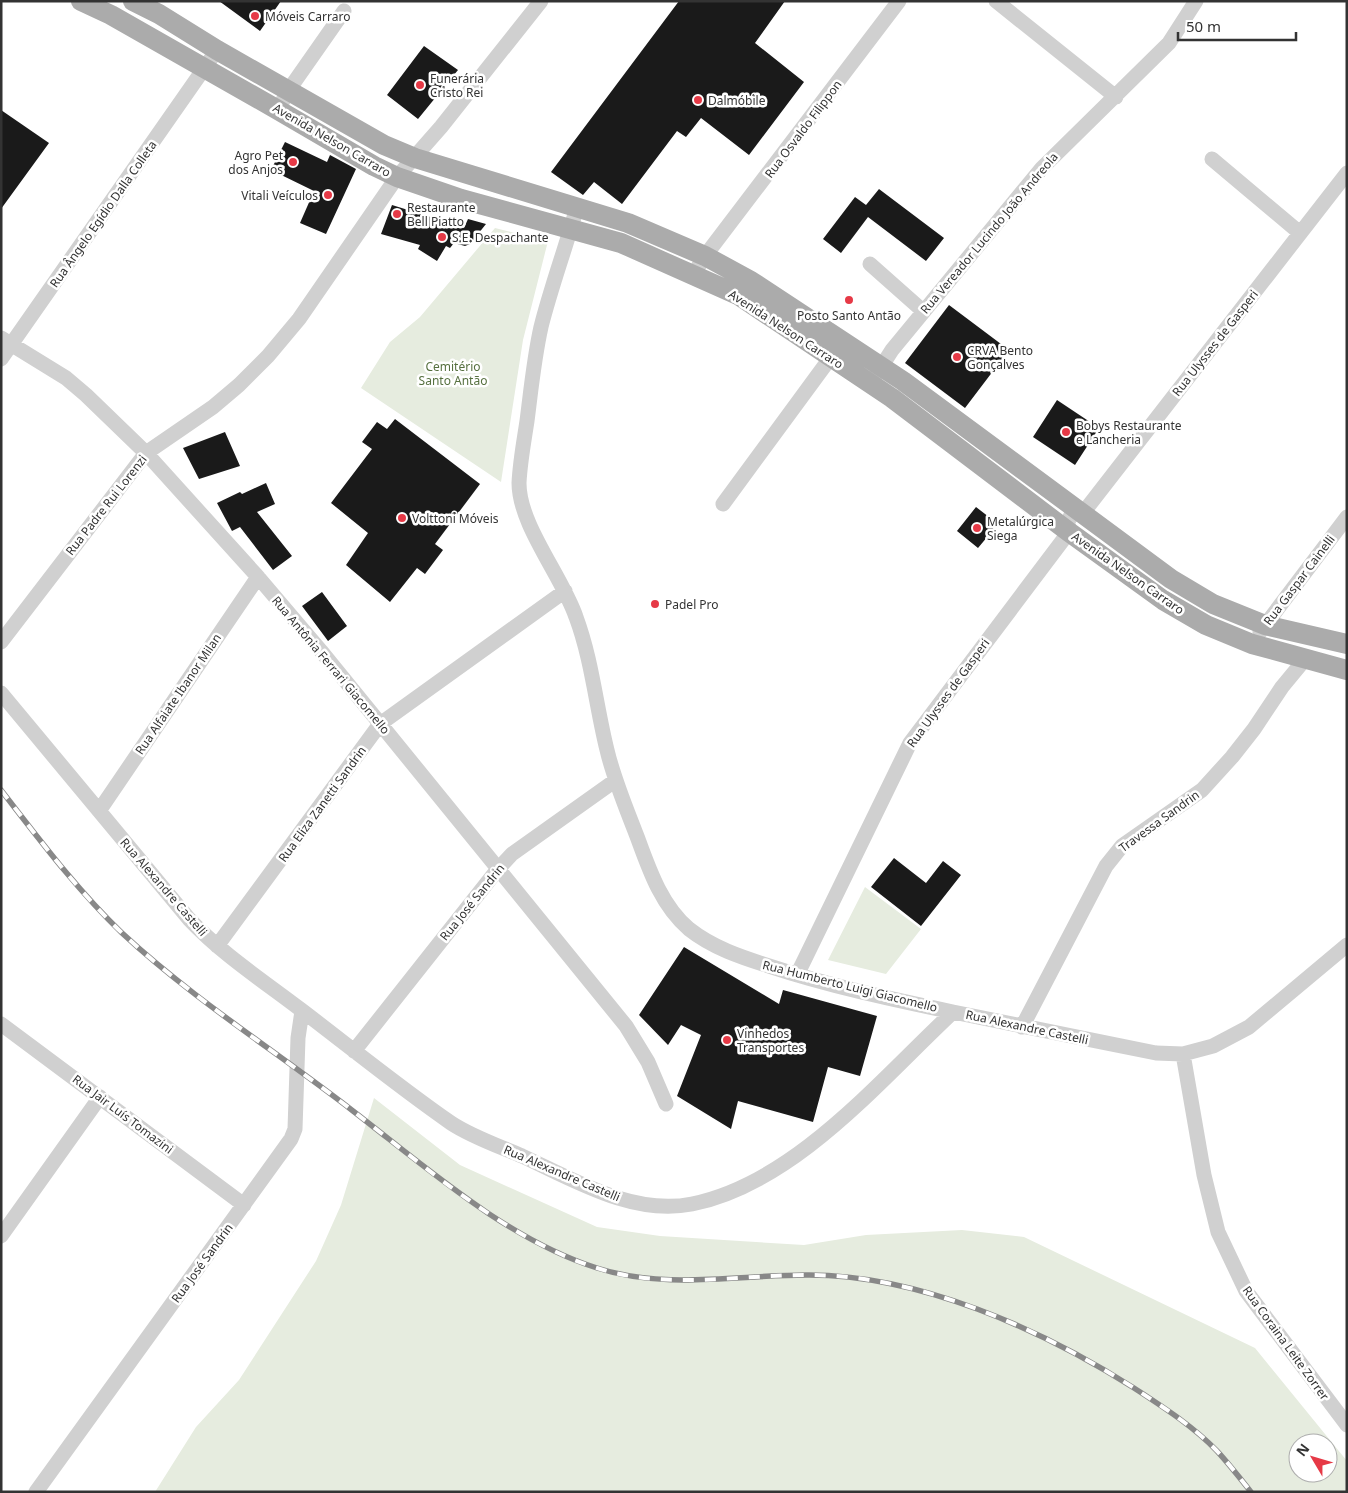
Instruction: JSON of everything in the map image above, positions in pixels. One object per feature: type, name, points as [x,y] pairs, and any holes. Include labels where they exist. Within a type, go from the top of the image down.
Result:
[{"type":"main road","name":"Avenida Nelson Carraro","points":[[81,1],[113,8],[205,69],[374,166],[397,177],[461,199],[620,243],[738,295],[831,357],[876,375],[903,381],[1171,579],[1213,604],[1265,625],[1347,644]]},
{"type":"main road","name":"Avenida Nelson Carraro","points":[[133,1],[159,14],[217,50],[384,146],[415,158],[628,223],[705,256],[751,281],[802,314],[876,375],[892,398],[1069,532],[1163,600],[1206,625],[1252,644],[1347,670]]},
{"type":"main road","points":[[620,243],[628,223]]},
{"type":"main road","points":[[794,332],[802,314]]},
{"type":"main road","points":[[892,398],[903,381]]},
{"type":"main road","points":[[1306,658],[1319,639]]},
{"type":"street","name":"Rua Padre Rui Lorenzi","points":[[1,642],[146,453],[213,407],[239,385],[268,356],[299,319],[397,177],[415,158],[541,1]]},
{"type":"street","name":"Rua Osvaldo Filippon","points":[[693,275],[705,256],[899,1]]},
{"type":"street","points":[[996,1],[1116,97]]},
{"type":"street","name":"Rua Vereador Lucindo João Andreola","points":[[876,375],[892,350],[1042,168],[1076,132],[1116,97],[1170,43],[1196,1]]},
{"type":"street","points":[[278,110],[288,91],[344,11]]},
{"type":"street","name":"Rua Ângelo Egídio Dalla Colleta","points":[[1,359],[6,342],[217,50]]},
{"type":"street","points":[[1212,159],[1300,233]]},
{"type":"street","name":"Rua Ulysses de Gasperi","points":[[797,975],[910,743],[1069,532],[1068,522],[1071,515],[1084,514],[1347,173]]},
{"type":"street","name":"Rua Humberto Luigi Giacomello","points":[[577,207],[541,328],[519,485],[522,505],[528,520],[565,591],[576,617],[594,681],[607,751],[616,780],[660,894],[689,929],[708,942],[732,954],[797,975],[952,1012]]},
{"type":"street","points":[[870,264],[924,311]]},
{"type":"street","name":"Rua Antônia Ferrari Giacomello","points":[[6,342],[73,384],[146,453],[258,577],[626,1026],[648,1062],[666,1104]]},
{"type":"street","points":[[724,504],[831,357]]},
{"type":"street","name":"Rua Gaspar Cainelli","points":[[1252,644],[1347,516]]},
{"type":"street","name":"Rua Alfaiate Ibanor Milan","points":[[99,811],[258,577]]},
{"type":"street","name":"Rua Eliza Zanetti Sandrin","points":[[217,946],[380,724],[565,591]]},
{"type":"street","name":"Travessa Sandrin","points":[[1022,1027],[1094,885],[1106,866],[1122,846],[1202,790],[1232,757],[1254,729],[1282,687],[1306,658]]},
{"type":"street","name":"Rua Alexandre Castelli","points":[[1,693],[189,919],[217,946],[453,1124],[609,1195],[639,1203],[666,1206],[692,1204],[732,1192],[772,1171],[807,1149],[843,1118],[952,1012],[1156,1054],[1183,1054],[1213,1046],[1249,1027],[1347,945]]},
{"type":"street","name":"Rua José Sandrin","points":[[354,1051],[498,869],[512,854],[616,780]]},
{"type":"street","name":"Rua José Sandrin","points":[[36,1492],[292,1139],[295,1129],[298,1038],[302,1010]]},
{"type":"street","name":"Rua Jair Luís Tomazini","points":[[1,1024],[244,1205]]},
{"type":"street","name":"Rua Coraina Leite Zorrer","points":[[1183,1054],[1204,1175],[1218,1232],[1246,1291],[1347,1425]]},
{"type":"street","points":[[1,1236],[100,1097]]},
{"type":"green space","name":"Cemitério Santo Antão","points":[[495,228],[548,241],[523,340],[501,482],[361,388],[390,342],[420,317]]},
{"type":"green space","points":[[865,887],[921,929],[886,974],[828,960]]},
{"type":"green space","points":[[374,1098],[460,1165],[597,1227],[660,1236],[804,1245],[866,1235],[962,1230],[1024,1237],[1255,1348],[1324,1433],[1288,1433],[1288,1483],[1338,1483],[1338,1450],[1347,1461],[1347,1492],[155,1492],[196,1427],[239,1380],[316,1261],[341,1205]]},
{"type":"building","name":"Móveis Carraro","points":[[219,1],[281,1],[260,31]]},
{"type":"building","name":"Dalmóbile","points":[[679,1],[785,1],[755,43],[804,82],[749,155],[701,118],[686,137],[677,131],[622,204],[594,182],[583,195],[551,172]]},
{"type":"building","name":"Funerária Cristo Rei","points":[[424,46],[458,70],[418,119],[387,95]]},
{"type":"building","points":[[1,110],[49,143],[1,209]]},
{"type":"building","points":[[285,142],[327,162],[330,155],[356,169],[326,234],[300,223],[314,191],[271,170]]},
{"type":"building","points":[[879,189],[944,238],[926,261],[868,217],[841,253],[823,239],[855,197],[866,205]]},
{"type":"building","points":[[392,205],[438,218],[448,224],[451,220],[464,228],[468,219],[486,224],[470,244],[465,246],[454,243],[450,248],[446,246],[437,261],[418,249],[420,245],[381,234]]},
{"type":"building","name":"CRVA Bento Gonçalves","points":[[949,305],[1009,350],[965,408],[905,363]]},
{"type":"building","name":"Bobys Restaurante e Lancheria","points":[[1057,400],[1099,428],[1075,465],[1033,437]]},
{"type":"building","name":"Volttoni Móveis","points":[[395,419],[480,484],[435,544],[443,550],[425,574],[417,568],[390,602],[346,565],[368,533],[331,503],[372,449],[362,442],[377,422],[387,429]]},
{"type":"building","points":[[225,432],[240,466],[199,479],[183,448]]},
{"type":"building","points":[[266,483],[275,504],[257,512],[292,556],[273,570],[240,527],[232,531],[217,503]]},
{"type":"building","name":"Metalúrgica Siega","points":[[976,507],[998,524],[978,548],[957,531]]},
{"type":"building","points":[[322,592],[347,626],[328,641],[302,606]]},
{"type":"building","points":[[894,858],[926,883],[943,861],[961,875],[921,926],[871,887]]},
{"type":"building","points":[[684,947],[779,1004],[783,990],[877,1016],[860,1076],[828,1067],[813,1122],[738,1101],[731,1129],[677,1096],[701,1035],[681,1025],[668,1045],[639,1015]]},
{"type":"railway","points":[[1,790],[89,899],[105,917],[149,957],[206,1003],[324,1089],[439,1178],[500,1221],[532,1240],[564,1256],[623,1275],[675,1280],[806,1275],[848,1277],[891,1284],[977,1309],[1059,1345],[1098,1366],[1156,1402],[1208,1442],[1251,1492]]},
{"type":"place","name":"Móveis Carraro","points":[[255,16]]},
{"type":"place","name":"Funerária Cristo Rei","points":[[420,85]]},
{"type":"place","name":"Dalmóbile","points":[[698,100]]},
{"type":"place","name":"Agro Pet dos Anjos","points":[[293,162]]},
{"type":"place","name":"Vitali Veículos","points":[[328,195]]},
{"type":"place","name":"Restaurante Bell Piatto","points":[[397,214]]},
{"type":"place","name":"S.E. Despachante","points":[[442,237]]},
{"type":"place","name":"Posto Santo Antão","points":[[849,300]]},
{"type":"place","name":"CRVA Bento Gonçalves","points":[[957,357]]},
{"type":"place","name":"Bobys Restaurante e Lancheria","points":[[1066,432]]},
{"type":"place","name":"Volttoni Móveis","points":[[402,518]]},
{"type":"place","name":"Metalúrgica Siega","points":[[977,528]]},
{"type":"place","name":"Padel Pro","points":[[655,604]]},
{"type":"place","name":"Vinhedos Transportes","points":[[727,1040]]}]
